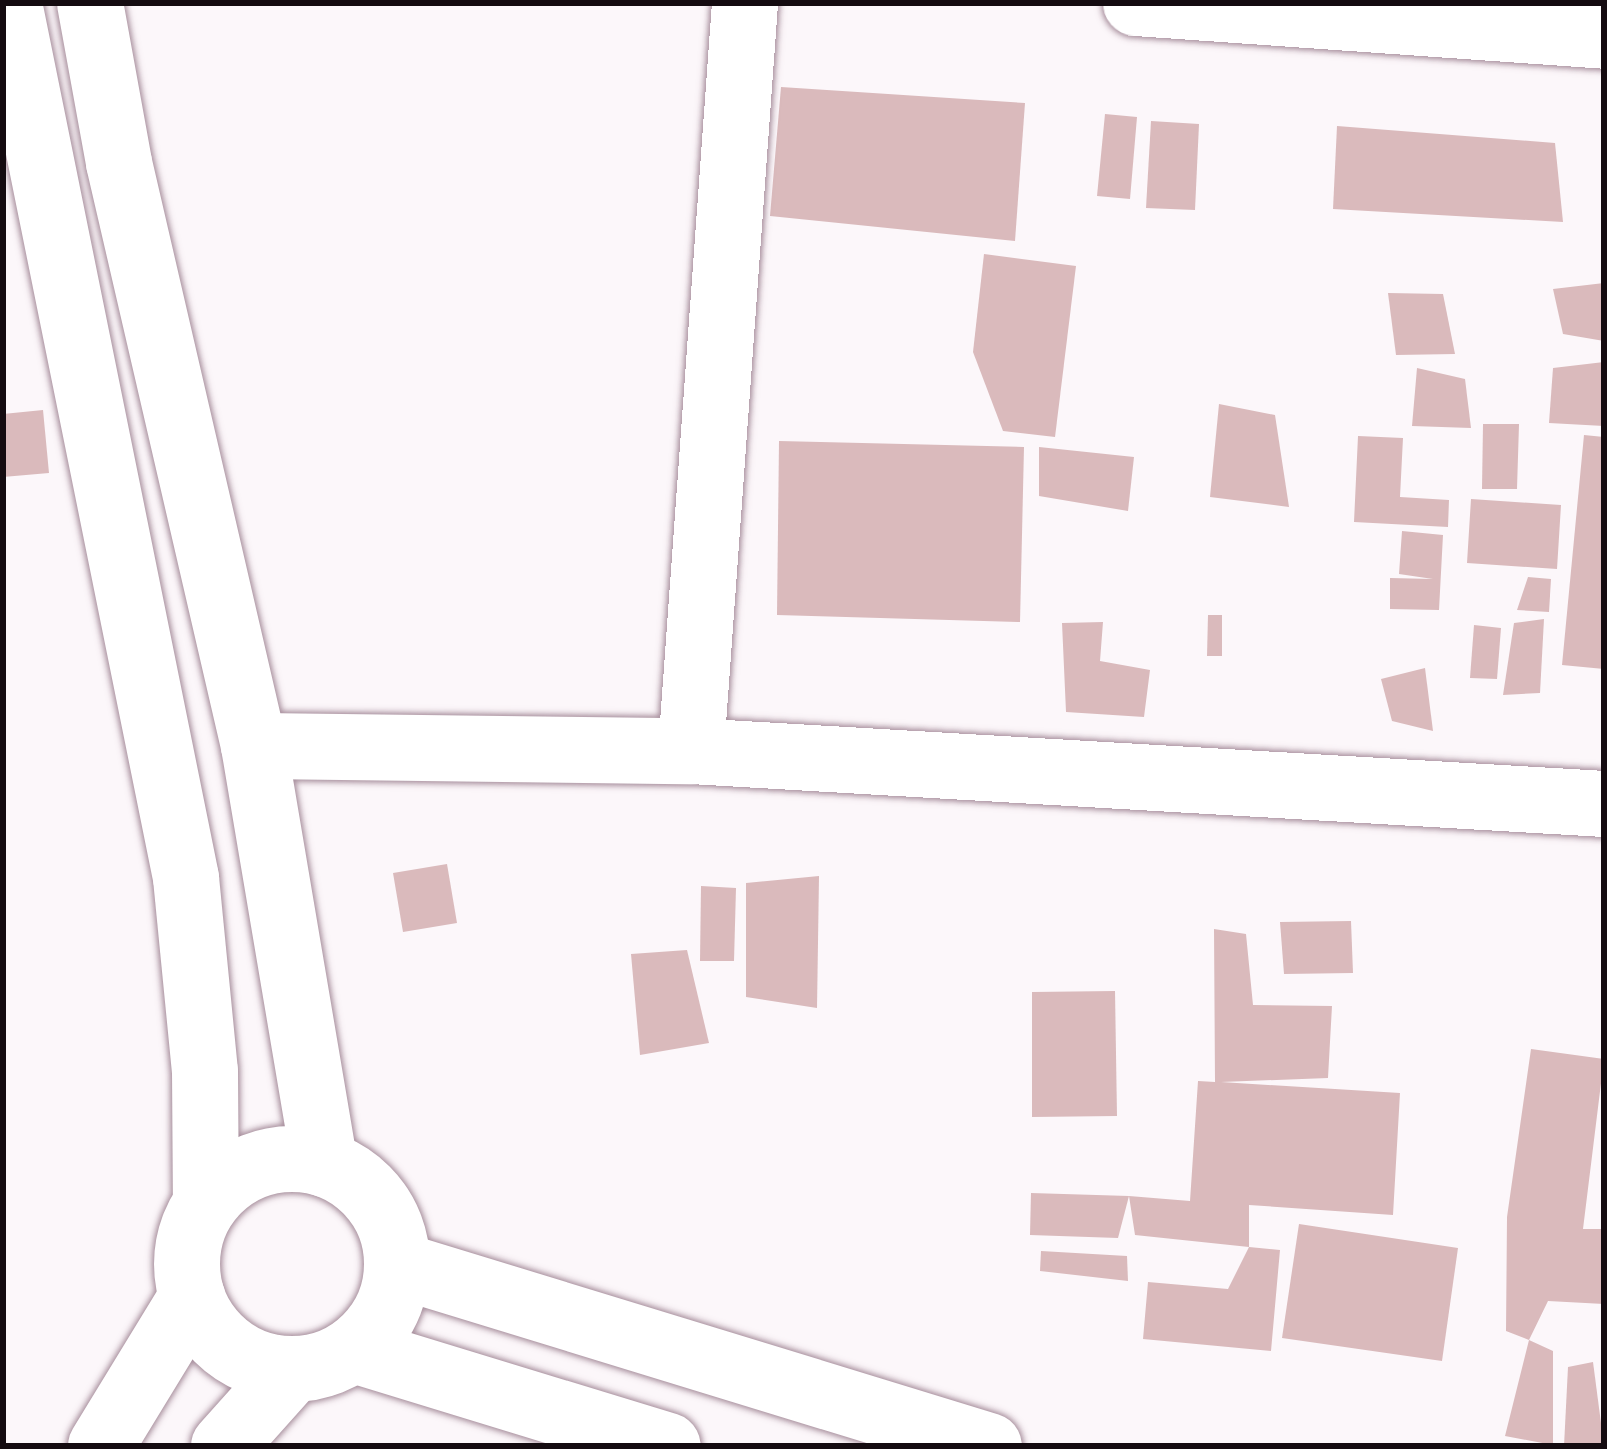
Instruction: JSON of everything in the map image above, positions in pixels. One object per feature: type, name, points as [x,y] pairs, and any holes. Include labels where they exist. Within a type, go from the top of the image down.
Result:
[{"type":"street","points":[[9,3],[183,857],[205,1071],[206,1202],[186,1264],[192,1297],[230,1349],[292,1370]]},
{"type":"street","points":[[91,3],[119,163],[254,746],[325,1164]]},
{"type":"street","points":[[691,751],[745,3]]},
{"type":"street","points":[[1136,3],[1604,36]]},
{"type":"street","points":[[254,746],[691,751],[1604,804]]},
{"type":"street","points":[[206,1202],[259,1164],[325,1164],[378,1202],[398,1265],[393,1297],[354,1350]]},
{"type":"street","points":[[398,1265],[989,1446]]},
{"type":"street","points":[[101,1446],[192,1297]]},
{"type":"street","points":[[224,1446],[292,1370],[354,1350],[668,1446]]},
{"type":"building","points":[[781,87],[1025,103],[1015,241],[770,216]]},
{"type":"building","points":[[1105,114],[1137,117],[1130,199],[1097,196]]},
{"type":"building","points":[[1151,121],[1199,124],[1195,210],[1146,208]]},
{"type":"building","points":[[1337,126],[1555,143],[1563,222],[1333,209]]},
{"type":"building","points":[[984,254],[1076,266],[1055,437],[1003,431],[973,352]]},
{"type":"building","points":[[1604,283],[1604,341],[1563,334],[1553,289]]},
{"type":"building","points":[[1388,293],[1443,294],[1455,354],[1396,355]]},
{"type":"building","points":[[1604,362],[1604,426],[1549,423],[1553,368]]},
{"type":"building","points":[[1417,368],[1465,379],[1471,428],[1412,426]]},
{"type":"building","points":[[1219,404],[1275,415],[1289,507],[1210,497]]},
{"type":"building","points":[[43,410],[49,473],[3,477],[3,414]]},
{"type":"building","points":[[1483,424],[1519,424],[1517,489],[1482,489]]},
{"type":"building","points":[[1584,435],[1604,437],[1604,669],[1562,665]]},
{"type":"building","points":[[1358,436],[1403,438],[1400,497],[1449,500],[1448,527],[1354,522]]},
{"type":"building","points":[[779,441],[1024,447],[1020,622],[777,615]]},
{"type":"building","points":[[1039,447],[1134,457],[1128,511],[1039,496]]},
{"type":"building","points":[[1471,499],[1561,505],[1557,569],[1467,563]]},
{"type":"building","points":[[1402,531],[1443,535],[1439,610],[1390,609],[1390,578],[1433,579],[1399,574]]},
{"type":"building","points":[[1528,577],[1551,579],[1549,612],[1517,610]]},
{"type":"building","points":[[1208,615],[1222,615],[1222,656],[1207,656]]},
{"type":"building","points":[[1544,619],[1540,693],[1503,695],[1514,623]]},
{"type":"building","points":[[1103,622],[1100,661],[1150,670],[1144,717],[1066,712],[1062,623]]},
{"type":"building","points":[[1474,625],[1501,628],[1497,679],[1470,678]]},
{"type":"building","points":[[1425,668],[1433,731],[1392,721],[1381,679]]},
{"type":"building","points":[[447,864],[457,923],[403,932],[393,873]]},
{"type":"building","points":[[819,876],[817,1008],[746,997],[746,883]]},
{"type":"building","points":[[701,886],[736,888],[734,961],[700,961]]},
{"type":"building","points":[[1351,921],[1353,973],[1284,974],[1280,922]]},
{"type":"building","points":[[1214,929],[1246,934],[1253,1005],[1332,1006],[1328,1078],[1221,1082],[1400,1093],[1393,1215],[1249,1205],[1249,1247],[1135,1235],[1129,1196],[1190,1201],[1198,1081],[1215,1082]]},
{"type":"building","points":[[687,950],[709,1043],[640,1055],[631,954]]},
{"type":"building","points":[[1115,991],[1117,1116],[1032,1117],[1032,992]]},
{"type":"building","points":[[1531,1049],[1604,1059],[1583,1229],[1604,1229],[1604,1304],[1548,1301],[1529,1340],[1506,1331],[1507,1217]]},
{"type":"building","points":[[1031,1193],[1129,1196],[1118,1238],[1030,1235]]},
{"type":"building","points":[[1299,1224],[1458,1248],[1442,1361],[1282,1338]]},
{"type":"building","points":[[1249,1247],[1280,1250],[1271,1351],[1143,1339],[1148,1282],[1228,1289]]},
{"type":"building","points":[[1041,1251],[1127,1256],[1128,1281],[1040,1271]]},
{"type":"building","points":[[1529,1340],[1553,1351],[1553,1445],[1505,1436]]},
{"type":"building","points":[[1593,1362],[1604,1446],[1564,1446],[1568,1367]]}]
